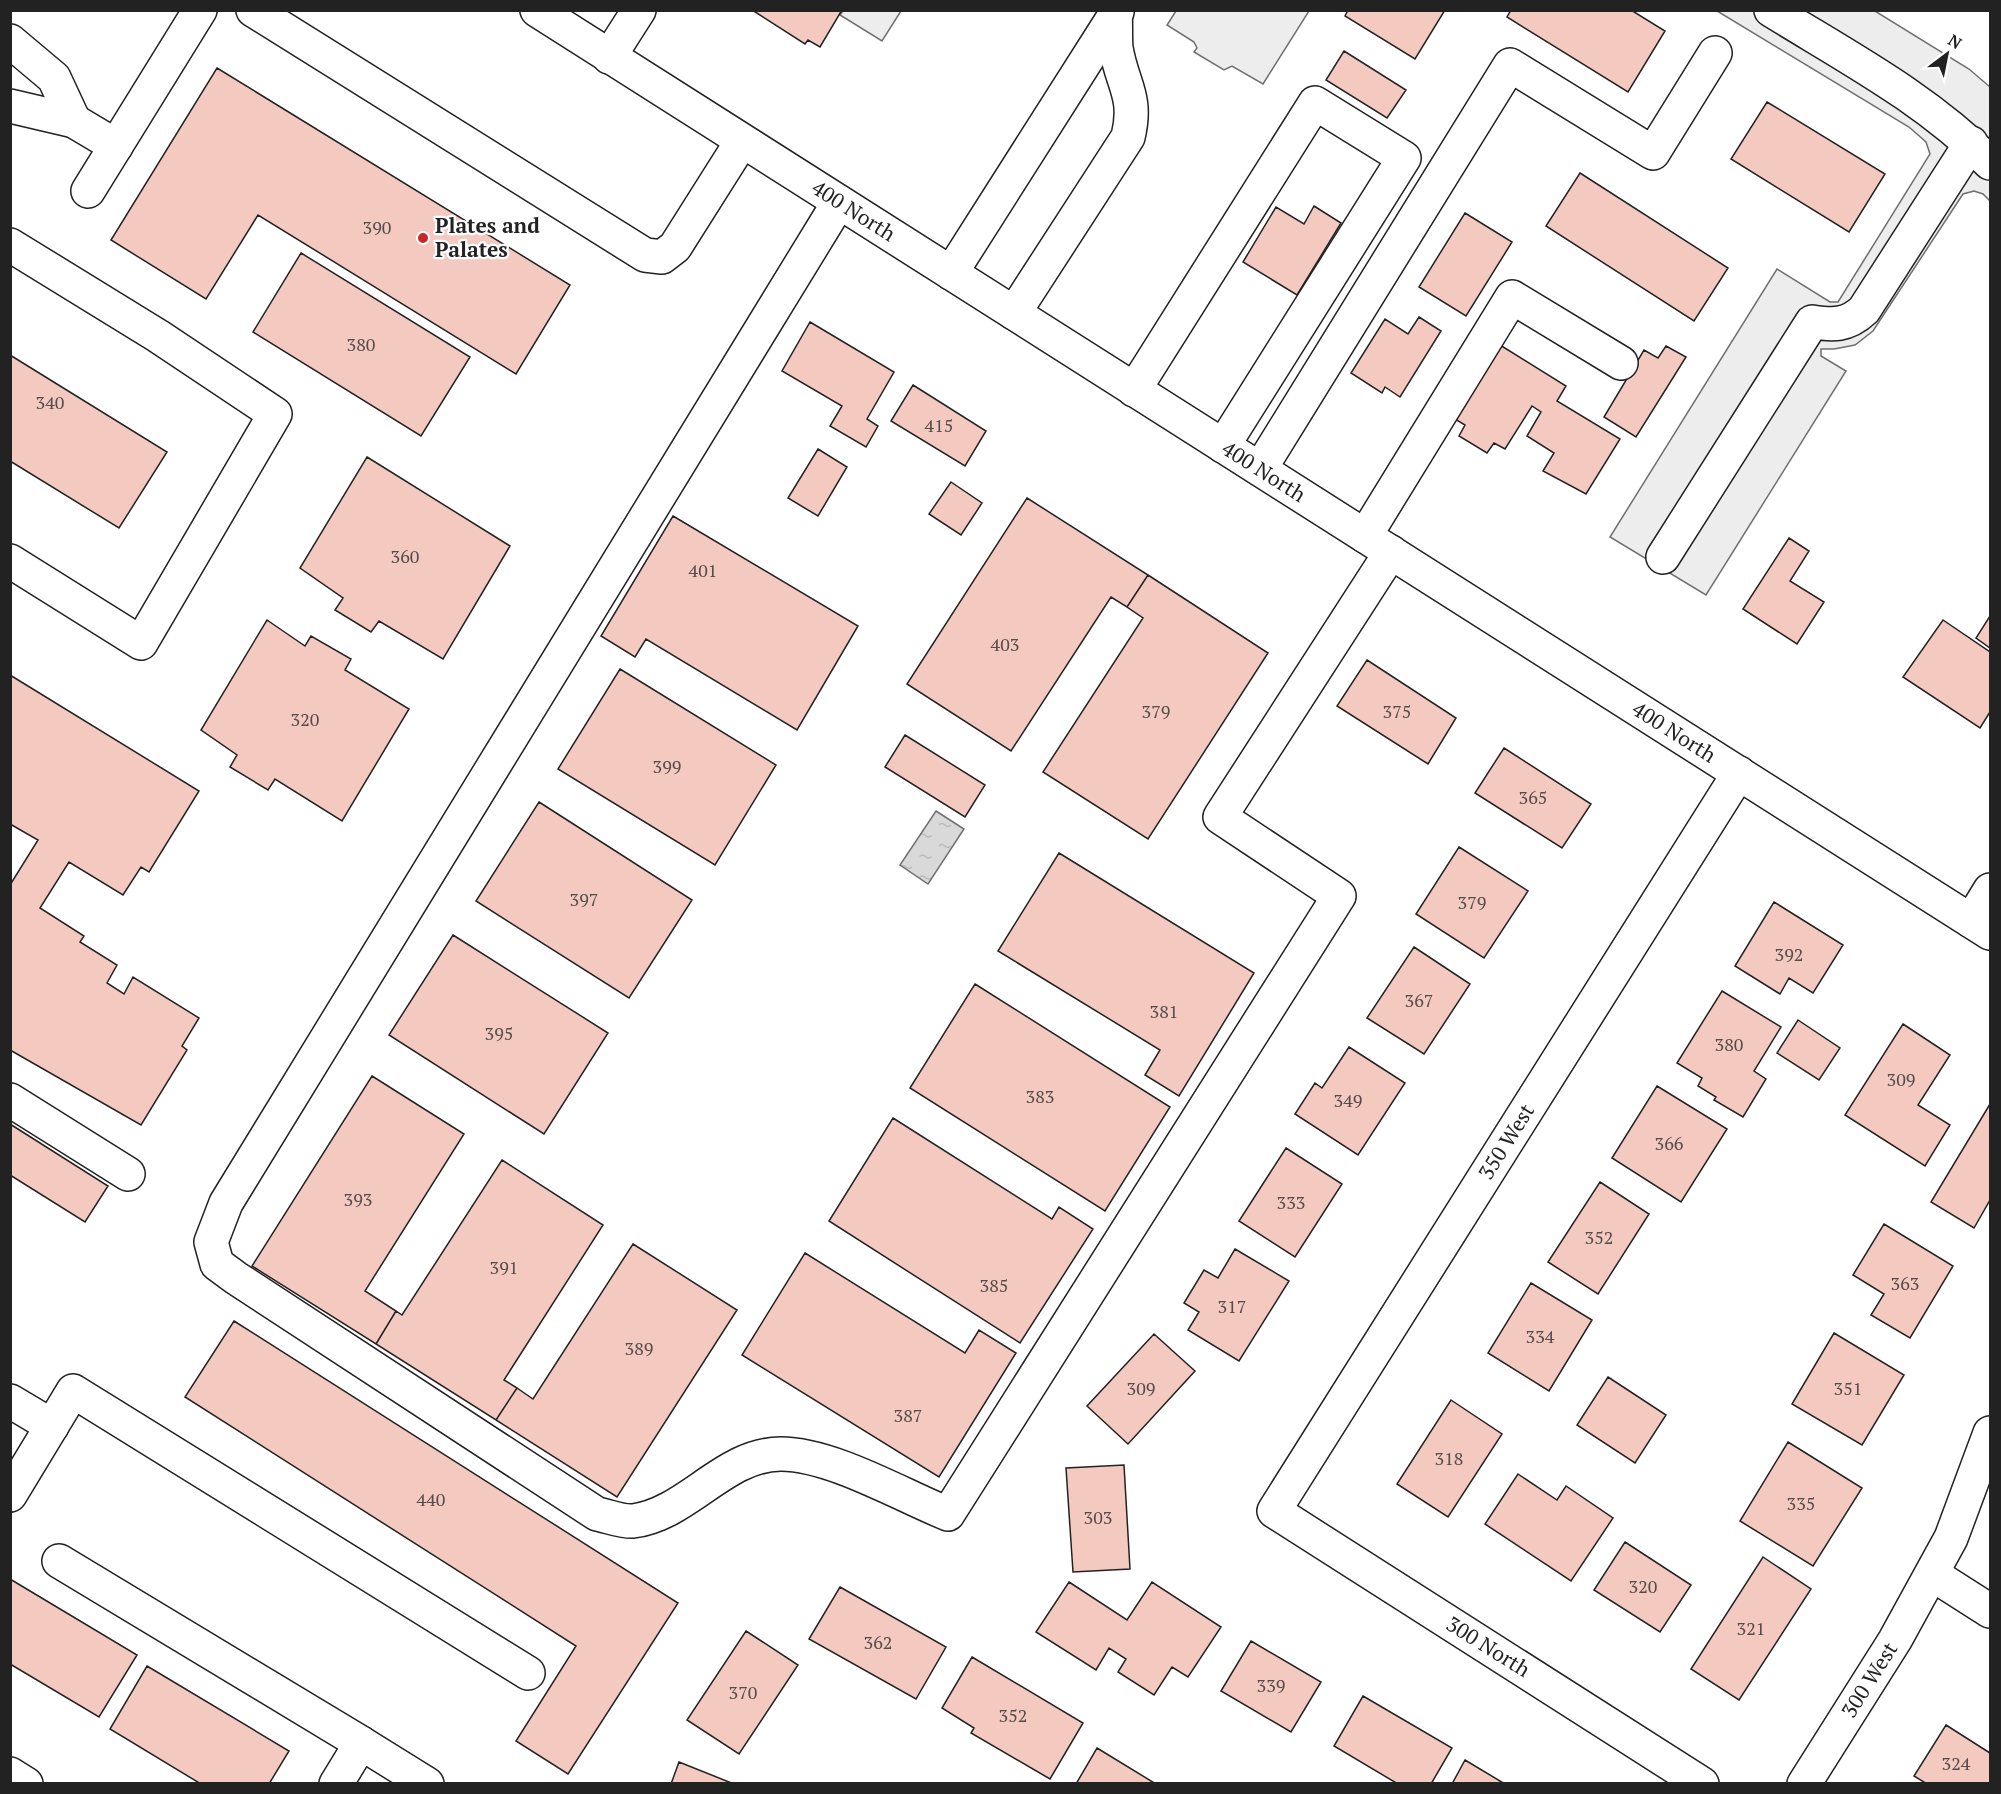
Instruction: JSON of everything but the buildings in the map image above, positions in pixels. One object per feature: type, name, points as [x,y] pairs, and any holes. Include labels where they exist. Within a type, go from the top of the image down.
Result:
[{"type":"street","points":[[88,191],[200,10]]},
{"type":"street","points":[[253,10],[645,255],[662,257],[675,247],[742,141]]},
{"type":"street","name":"400 North","points":[[537,10],[1981,927]]},
{"type":"street","points":[[609,57],[639,10]]},
{"type":"street","points":[[1663,557],[1812,322],[1841,325],[1854,319],[1864,310],[1981,153],[1916,99],[1771,10]]},
{"type":"street","points":[[951,273],[1116,12]]},
{"type":"street","points":[[1014,313],[1128,137],[1133,117],[1132,102],[1116,49],[1116,12]]},
{"type":"street","points":[[10,41],[54,78],[74,121]]},
{"type":"street","points":[[1260,469],[1510,64],[1653,153],[1715,53]]},
{"type":"street","points":[[1134,390],[1315,103],[1394,152],[1404,159],[1223,446]]},
{"type":"street","points":[[10,106],[74,121],[116,146]]},
{"type":"street","points":[[839,202],[232,1193],[217,1222],[211,1242],[217,1263],[236,1278],[597,1514],[631,1521],[663,1514],[749,1460],[780,1454],[819,1461],[948,1514],[1339,896],[1221,817],[1378,544],[1512,297],[1621,363]]},
{"type":"street","points":[[10,245],[158,336],[275,414],[141,643],[10,561]]},
{"type":"street","name":"350 West","points":[[1274,1511],[1739,773]]},
{"type":"street","points":[[1981,927],[1990,890]]},
{"type":"street","points":[[10,1100],[128,1174]]},
{"type":"street","points":[[10,1495],[73,1391],[528,1673]]},
{"type":"street","points":[[10,1401],[52,1426]]},
{"type":"street","name":"300 West","points":[[1804,1784],[1895,1640],[1932,1574],[1967,1502],[1990,1433]]},
{"type":"street","name":"300 North","points":[[1274,1511],[1702,1784]]},
{"type":"street","points":[[59,1562],[427,1784]]},
{"type":"street","points":[[1932,1574],[1990,1611]]},
{"type":"street","points":[[336,1784],[361,1743]]},
{"type":"street","points":[[10,1774],[26,1784]]},
{"type":"shaded area","points":[[843,11],[901,11],[882,41],[840,15]]},
{"type":"shaded area","points":[[1176,11],[1309,11],[1263,84],[1232,66],[1224,70],[1194,52],[1197,48],[1194,42],[1167,25]]},
{"type":"shaded area","points":[[1717,11],[1875,11],[1969,69],[1990,87],[1990,201],[1983,194],[1974,191],[1963,194],[1873,331],[1855,345],[1821,349],[1821,356],[1846,371],[1706,595],[1610,537],[1777,269],[1830,302],[1838,302],[1930,154],[1926,142],[1909,127]]},
{"type":"water","points":[[936,811],[964,829],[928,884],[900,865]]},
{"type":"place","name":"Plates and Palates","points":[[423,238]]}]
